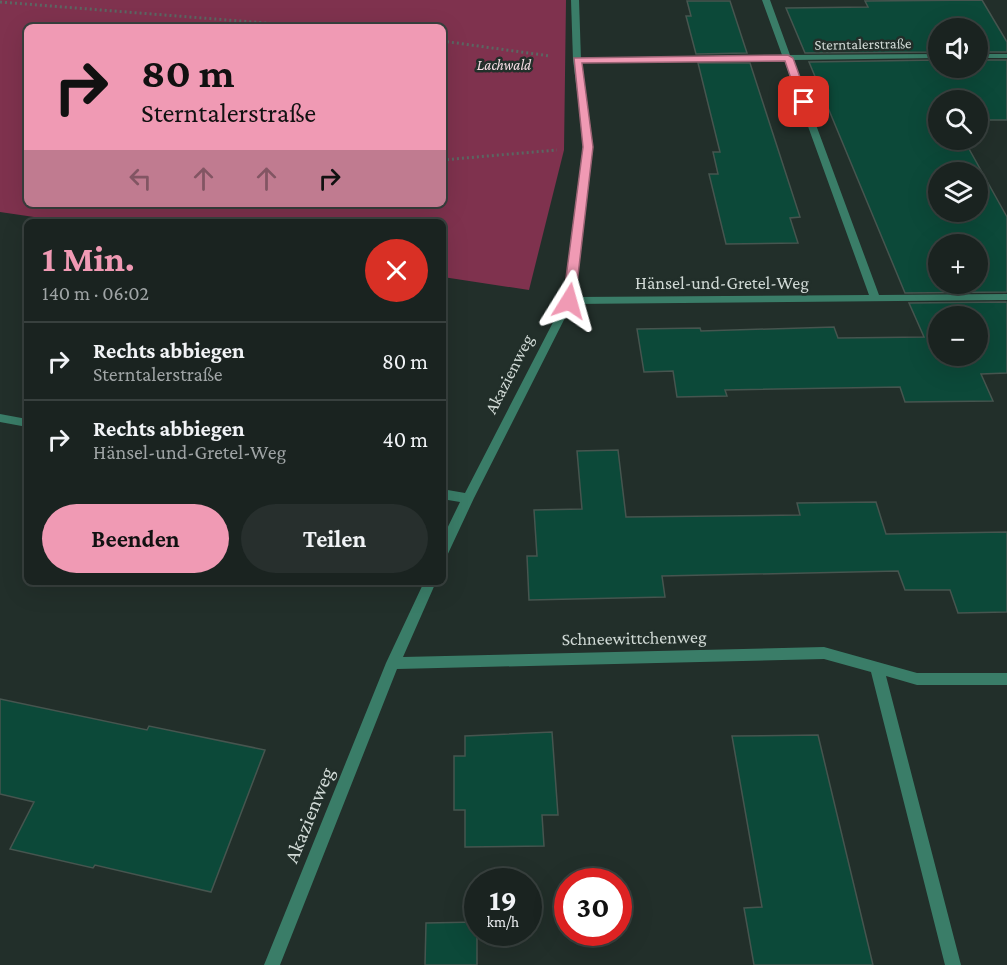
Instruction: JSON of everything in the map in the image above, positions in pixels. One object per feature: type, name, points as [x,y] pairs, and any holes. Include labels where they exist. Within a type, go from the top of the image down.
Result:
[{"type":"street","name":"Akazienweg","points":[[446,545],[569,301],[588,147],[577,60],[574,0]]},
{"type":"street","name":"Sterntalerstraße","points":[[766,0],[788,58]]},
{"type":"street","name":"Sterntalerstraße","points":[[577,60],[928,56]]},
{"type":"street","points":[[988,56],[1007,56]]},
{"type":"street","points":[[788,58],[875,298]]},
{"type":"street","name":"Hänsel-und-Gretel-Weg","points":[[569,301],[1007,297]]},
{"type":"street","points":[[0,418],[24,422]]},
{"type":"street","points":[[446,495],[468,498]]},
{"type":"street","name":"Akazienweg","points":[[272,965],[393,663],[429,585]]},
{"type":"street","name":"Schneewittchenweg","points":[[393,663],[824,653],[917,679],[1007,679]]},
{"type":"street","points":[[876,666],[953,965]]},
{"type":"path","points":[[0,2],[278,24]]},
{"type":"path","points":[[446,42],[577,60]]},
{"type":"path","points":[[446,160],[588,147]]},
{"type":"green space","name":"Lachwald","points":[[0,0],[566,0],[564,150],[529,290],[446,277],[446,219],[48,219],[0,212]]},
{"type":"building","points":[[982,0],[1007,42],[1007,52],[988,52],[988,18],[928,18],[928,52],[805,53],[786,8],[868,7],[865,1]]},
{"type":"building","points":[[687,1],[730,1],[747,53],[696,54],[686,16],[691,16]]},
{"type":"building","points":[[928,60],[928,78],[988,78],[988,60],[1007,60],[1007,120],[988,120],[988,90],[928,90],[928,150],[970,150],[976,162],[928,162],[928,222],[988,222],[988,183],[1007,217],[1007,292],[988,292],[988,234],[928,234],[928,293],[905,293],[809,62]]},
{"type":"building","points":[[698,63],[750,63],[800,217],[790,218],[798,243],[726,244],[709,174],[718,174],[713,152],[720,152]]},
{"type":"building","points":[[1007,302],[1007,373],[981,374],[993,401],[905,402],[900,387],[725,390],[727,396],[677,397],[673,371],[644,372],[637,329],[700,328],[701,331],[834,327],[838,338],[924,337],[909,303]]},
{"type":"building","points":[[618,450],[626,517],[800,515],[797,503],[876,502],[886,534],[1007,532],[1007,612],[958,613],[950,590],[905,590],[898,571],[662,576],[665,597],[529,600],[527,556],[537,556],[534,510],[582,509],[577,451]]},
{"type":"building","points":[[0,699],[147,730],[149,726],[265,750],[211,892],[95,865],[93,868],[10,849],[34,802],[0,794]]},
{"type":"building","points":[[552,732],[558,815],[542,815],[544,846],[465,847],[465,810],[454,810],[454,756],[465,756],[465,736]]},
{"type":"building","points":[[818,735],[873,965],[754,965],[744,908],[762,907],[732,736]]},
{"type":"building","points":[[464,922],[464,946],[477,946],[477,965],[425,965],[426,923]]},
{"type":"route","points":[[569,301],[581,219],[588,147],[577,60],[788,58],[804,102]]}]
